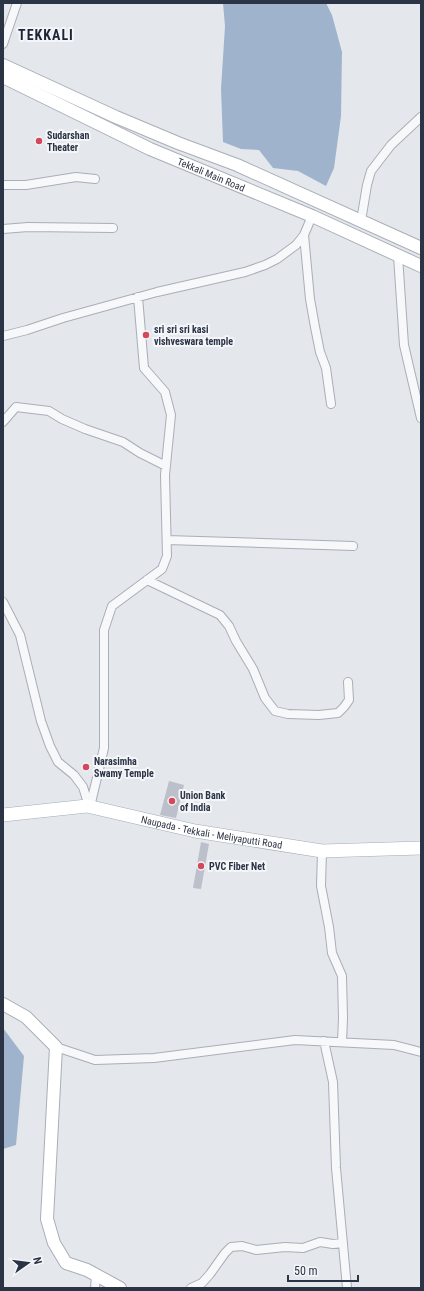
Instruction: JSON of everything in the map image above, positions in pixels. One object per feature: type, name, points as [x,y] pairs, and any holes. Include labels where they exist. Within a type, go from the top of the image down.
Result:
[{"type":"main road","name":"Tekkali Main Road","points":[[3,65],[116,117],[178,143],[237,165],[421,248]]},
{"type":"main road","name":"Tekkali Main Road","points":[[3,77],[150,149],[312,216],[421,266]]},
{"type":"main road","name":"Naupada - Tekkali - Meliyaputti Road","points":[[3,815],[87,806],[195,831],[322,852],[421,848]]},
{"type":"main road","points":[[3,1004],[26,1017],[56,1047],[47,1219],[54,1244],[66,1263],[96,1275],[120,1288]]},
{"type":"street","points":[[3,44],[18,3]]},
{"type":"street","points":[[361,221],[371,171],[392,145],[421,117]]},
{"type":"street","points":[[3,185],[26,185],[76,178],[95,179]]},
{"type":"street","points":[[3,336],[138,297],[245,272],[265,265],[277,259],[296,245],[304,235],[312,216]]},
{"type":"street","points":[[3,229],[28,227],[113,228]]},
{"type":"street","points":[[304,235],[314,320],[320,352],[326,368],[331,404]]},
{"type":"street","points":[[398,256],[404,345],[421,418]]},
{"type":"street","points":[[90,807],[104,748],[104,630],[112,606],[162,570],[167,556],[165,475],[172,415],[165,392],[144,368],[138,297]]},
{"type":"street","points":[[3,422],[16,407],[49,411],[85,429],[123,442],[140,453],[166,466]]},
{"type":"street","points":[[167,540],[353,546]]},
{"type":"street","points":[[147,580],[220,615],[229,626],[236,641],[253,668],[265,698],[275,711],[296,715],[338,713],[349,700],[348,682]]},
{"type":"street","points":[[3,602],[20,635],[40,714],[50,746],[58,762],[74,775],[83,787],[90,807]]},
{"type":"street","points":[[322,852],[321,886],[329,927],[332,953],[342,976],[342,1042]]},
{"type":"street","points":[[56,1047],[95,1060],[154,1058],[295,1040],[394,1045],[421,1052]]},
{"type":"street","points":[[324,1041],[334,1082],[336,1168],[347,1288]]},
{"type":"street","points":[[191,1288],[202,1283],[231,1247],[242,1246],[256,1250],[285,1247],[303,1248],[320,1242],[333,1244],[343,1243]]},
{"type":"street","points":[[95,1288],[96,1275]]},
{"type":"water","points":[[223,3],[326,3],[332,15],[342,52],[341,116],[334,168],[326,186],[298,171],[273,168],[259,150],[241,149],[223,142],[221,89],[225,26]]},
{"type":"water","points":[[3,1028],[24,1056],[16,1145],[3,1149]]},
{"type":"building","name":"Union Bank of India","points":[[169,781],[184,785],[176,818],[160,815]]},
{"type":"building","name":"PVC Fiber Net","points":[[201,842],[209,844],[201,889],[193,888]]},
{"type":"place","name":"Sudarshan Theater","points":[[39,141]]},
{"type":"place","name":"sri sri sri kasi vishveswara temple","points":[[146,335]]},
{"type":"place","name":"Narasimha Swamy Temple","points":[[86,767]]},
{"type":"place","name":"Union Bank of India","points":[[172,801]]},
{"type":"place","name":"PVC Fiber Net","points":[[201,866]]},
{"type":"district","name":"TEKKALI","points":[[46,35]]}]
